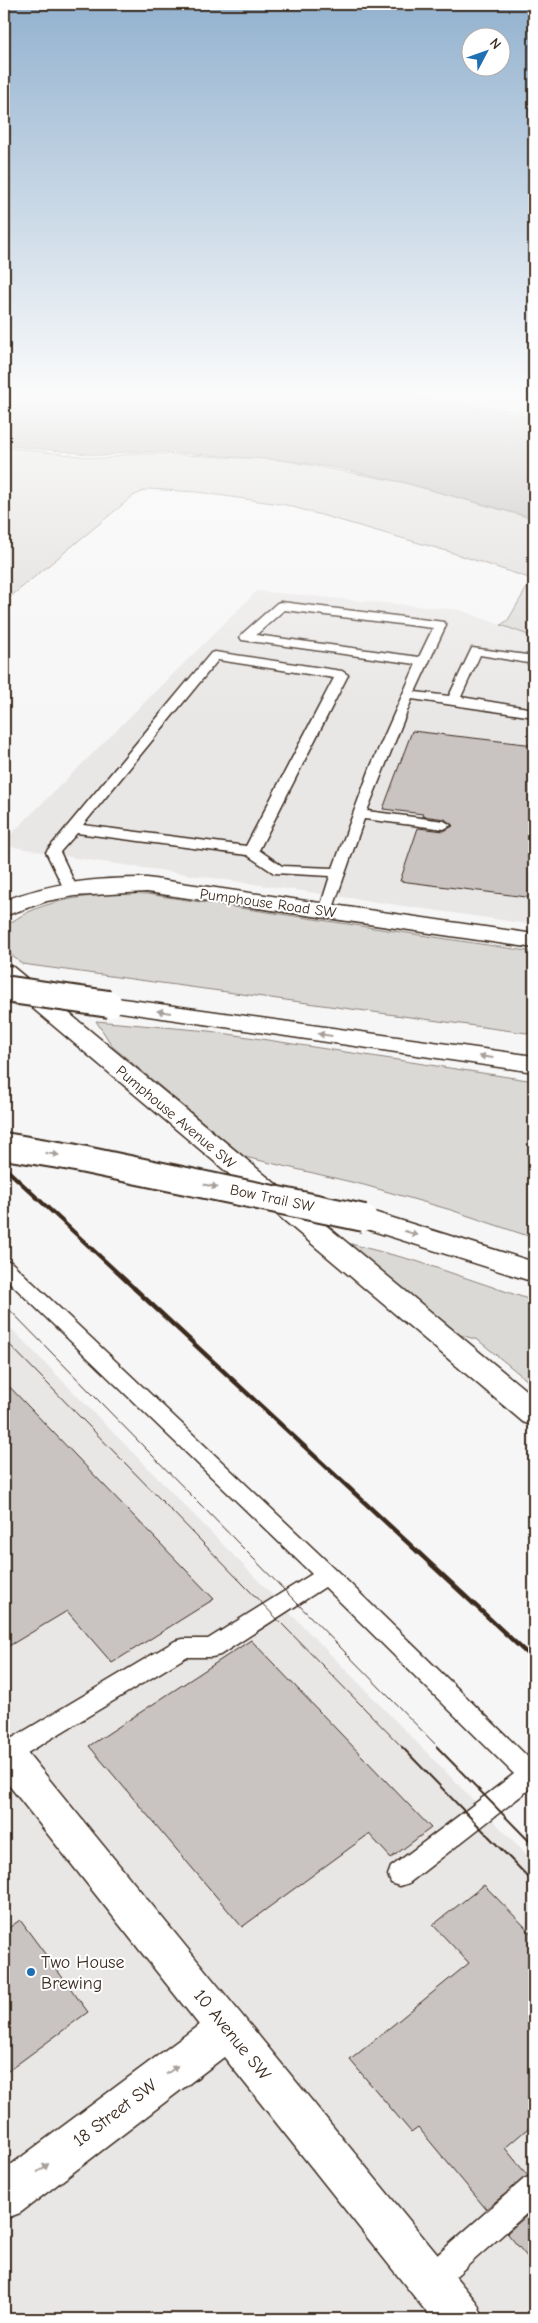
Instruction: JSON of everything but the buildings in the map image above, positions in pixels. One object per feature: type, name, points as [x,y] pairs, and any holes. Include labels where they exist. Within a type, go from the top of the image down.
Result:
[{"type":"street","name":"Pumphouse Road SW","points":[[4,909],[26,899],[70,888],[147,885],[534,941]]},
{"type":"street","name":"Pumphouse Avenue SW","points":[[4,972],[534,1414]]},
{"type":"street","points":[[4,990],[534,1064]]},
{"type":"street","name":"Bow Trail SW","points":[[4,1146],[71,1157],[364,1218],[534,1272]]},
{"type":"street","name":"10 Avenue SW","points":[[5,1753],[461,2319]]},
{"type":"street","name":"18 Street SW","points":[[4,2197],[227,2029]]},
{"type":"lane","points":[[326,911],[358,814],[406,695],[423,661],[440,625],[281,606],[246,637],[423,661]]},
{"type":"lane","points":[[453,700],[476,651],[534,660]]},
{"type":"lane","points":[[70,888],[53,852],[215,656],[342,675],[250,852]]},
{"type":"lane","points":[[406,695],[453,700],[534,713]]},
{"type":"lane","points":[[358,814],[444,825]]},
{"type":"lane","points":[[74,828],[250,852],[279,870],[312,870],[339,874]]},
{"type":"lane","points":[[6,1271],[327,1575],[533,1776],[400,1875]]},
{"type":"lane","points":[[5,1753],[183,1648],[212,1648],[327,1575]]},
{"type":"lane","points":[[429,2280],[534,2189]]},
{"type":"shaded area","points":[[4,501],[126,501],[4,602]]},
{"type":"shaded area","points":[[261,501],[471,501],[534,519],[534,637],[501,625],[508,620],[532,579],[447,551],[286,505]]},
{"type":"shaded area","points":[[473,501],[534,501],[534,518]]},
{"type":"shaded area","points":[[257,591],[460,610],[534,637],[534,925],[75,858],[4,845],[4,841]]},
{"type":"shaded area","points":[[121,893],[147,894],[534,952],[534,1034],[22,964],[9,953],[4,928],[30,911],[74,898]]},
{"type":"shaded area","points":[[96,1021],[209,1031],[534,1081],[534,1238],[451,1210],[364,1185],[245,1157],[113,1047]]},
{"type":"shaded area","points":[[340,1241],[416,1261],[534,1301],[534,1386],[478,1340],[457,1334]]},
{"type":"shaded area","points":[[4,1321],[534,1862],[534,2319],[4,2319]]},
{"type":"tram line","points":[[4,1304],[439,1748]]},
{"type":"tram line","points":[[4,1339],[403,1748]]},
{"type":"tram line","points":[[402,1747],[534,1883]]},
{"type":"tram line","points":[[437,1747],[534,1846]]},
{"type":"railway","points":[[4,1167],[135,1289]]},
{"type":"railway","points":[[134,1288],[534,1660]]},
{"type":"place","name":"Two House Brewing","points":[[31,1972]]}]
